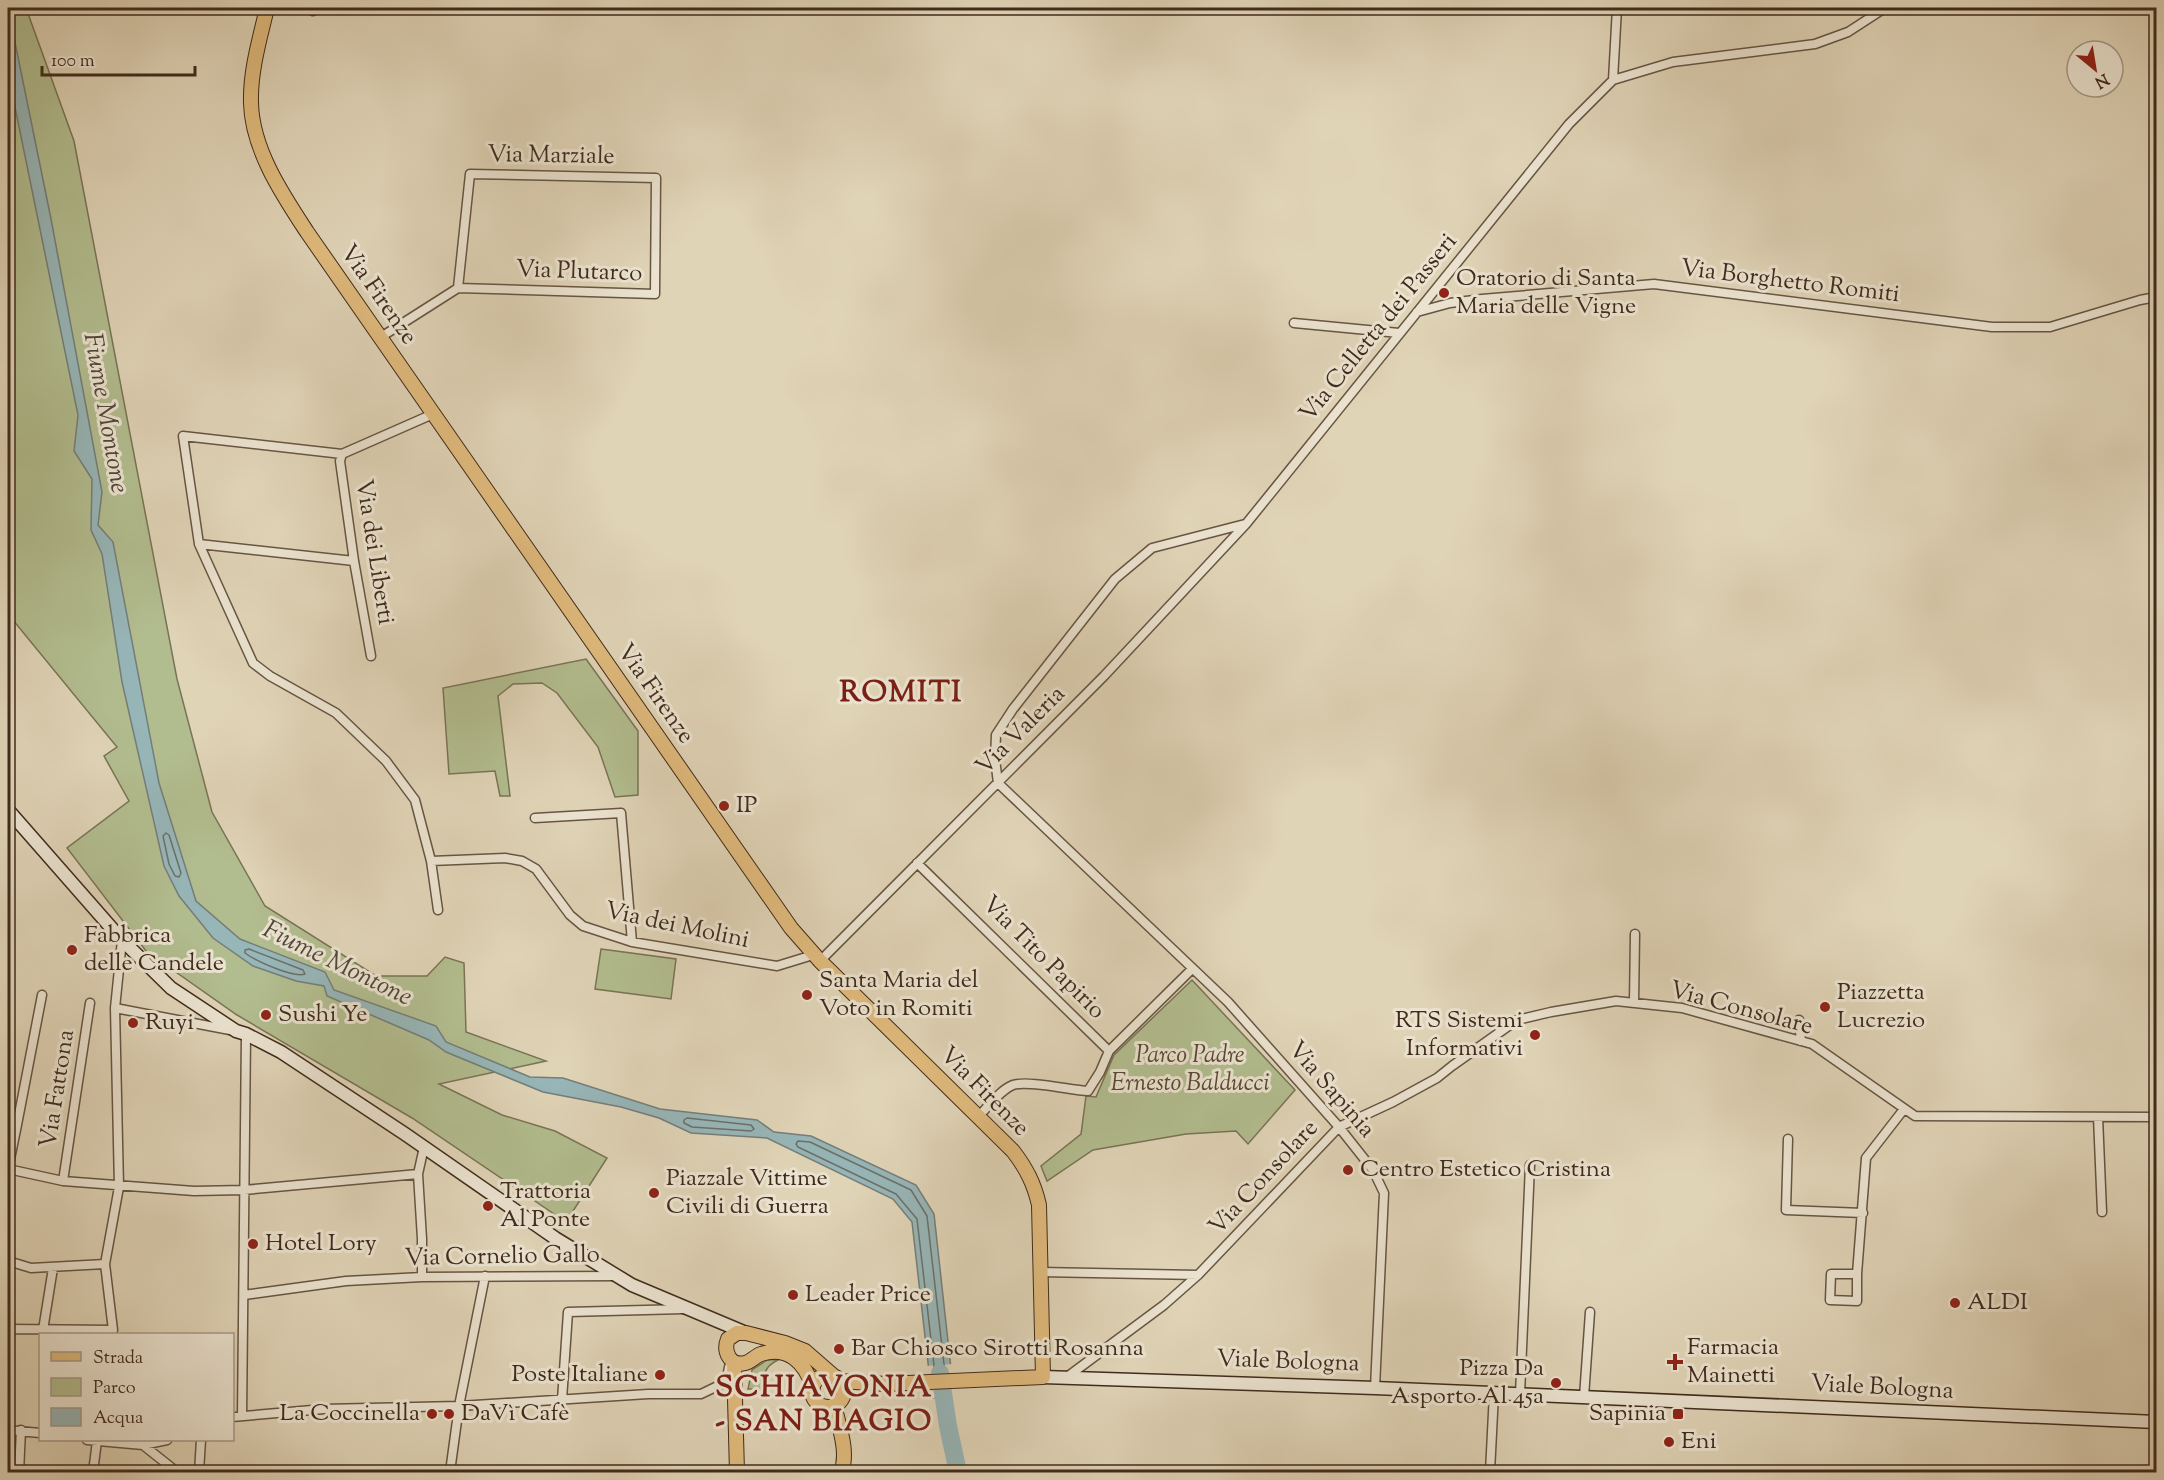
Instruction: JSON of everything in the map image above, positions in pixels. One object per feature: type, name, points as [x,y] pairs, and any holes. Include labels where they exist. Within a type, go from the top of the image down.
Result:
[{"type":"main road","name":"Via Firenze","points":[[269,9],[253,71],[251,103],[254,124],[262,153],[301,223],[779,913],[817,958],[1013,1151],[1026,1168],[1039,1204],[1043,1377]]},
{"type":"main road","points":[[8,810],[122,940],[171,988],[242,1033],[281,1052],[555,1238],[632,1285],[746,1333],[785,1343],[805,1351],[838,1379],[844,1391],[837,1407],[844,1464],[841,1473]]},
{"type":"main road","points":[[703,1316],[719,1328],[727,1342],[726,1351],[731,1360],[737,1473]]},
{"type":"main road","points":[[727,1342],[737,1333],[746,1333]]},
{"type":"main road","points":[[731,1360],[741,1364],[768,1352],[790,1354],[803,1366],[813,1387]]},
{"type":"main road","points":[[837,1407],[825,1407],[817,1402],[812,1394],[816,1381],[822,1377],[829,1376],[838,1379]]},
{"type":"main road","name":"Viale Bologna","points":[[838,1379],[891,1384],[1043,1377],[1375,1388],[2157,1422]]},
{"type":"main road","name":"Viale Bologna","points":[[837,1407],[862,1391],[891,1384]]},
{"type":"street","points":[[298,8],[312,11],[318,8]]},
{"type":"street","points":[[1613,80],[1617,8]]},
{"type":"street","name":"Via Celletta dei Passeri","points":[[1246,524],[1569,124],[1613,80],[1673,62],[1815,44],[1848,32],[1885,8]]},
{"type":"street","name":"Via Marziale","points":[[458,288],[470,174],[656,178]]},
{"type":"street","name":"Via Plutarco","points":[[458,288],[654,294],[656,178]]},
{"type":"street","name":"Via Borghetto Romiti","points":[[1416,312],[1450,303],[1654,284],[1992,327],[2050,327],[2157,297]]},
{"type":"street","points":[[381,337],[458,288]]},
{"type":"street","points":[[1294,323],[1399,333]]},
{"type":"street","points":[[433,414],[342,454],[183,436],[199,544],[253,663],[270,676],[336,713],[386,761],[415,800],[431,861],[438,910]]},
{"type":"street","name":"Via dei Liberti","points":[[342,454],[340,461],[354,561],[371,656]]},
{"type":"street","points":[[998,783],[995,759],[996,735],[1012,709],[1115,579],[1152,548],[1246,524]]},
{"type":"street","name":"Via Valeria","points":[[817,958],[998,783],[1104,676],[1246,524]]},
{"type":"street","points":[[199,544],[354,561]]},
{"type":"street","name":"Via Sapinia","points":[[998,783],[1228,1002],[1339,1127],[1373,1170],[1384,1193],[1375,1388]]},
{"type":"street","points":[[535,818],[621,813],[632,942]]},
{"type":"street","name":"Via dei Molini","points":[[431,861],[505,858],[522,861],[536,868],[570,915],[583,926],[632,942],[777,966],[817,958]]},
{"type":"street","name":"Via Tito Papirio","points":[[917,862],[1109,1051],[1191,969]]},
{"type":"street","points":[[1634,1003],[1635,934]]},
{"type":"street","points":[[8,1356],[9,1329],[113,1330],[105,1264],[119,1186],[115,1008],[122,940]]},
{"type":"street","points":[[42,995],[12,1123],[8,1169],[63,1181],[194,1191],[244,1190],[418,1174]]},
{"type":"street","name":"Via Consolare","points":[[1067,1378],[1164,1305],[1198,1275],[1339,1127],[1437,1078],[1517,1020],[1616,1001],[1682,1008],[1812,1044],[1915,1116],[2157,1117]]},
{"type":"street","name":"Via Fattona","points":[[63,1181],[90,1003]]},
{"type":"street","points":[[115,1008],[242,1033],[244,1295],[237,1416],[324,1409],[459,1406],[648,1394],[701,1394],[726,1382],[731,1360]]},
{"type":"street","points":[[1799,1020],[1801,1041]]},
{"type":"street","points":[[978,1117],[997,1097],[1013,1085],[1039,1085],[1088,1091],[1109,1051]]},
{"type":"street","points":[[1857,1275],[1831,1274],[1830,1300],[1857,1301],[1866,1158],[1904,1109]]},
{"type":"street","points":[[2098,1117],[2102,1212]]},
{"type":"street","points":[[1788,1139],[1786,1210],[1863,1214]]},
{"type":"street","points":[[422,1277],[418,1174],[424,1147]]},
{"type":"street","points":[[1520,1394],[1530,1165]]},
{"type":"street","points":[[8,1261],[32,1268],[105,1264]]},
{"type":"street","points":[[43,1330],[53,1268]]},
{"type":"street","points":[[1040,1272],[1198,1275]]},
{"type":"street","points":[[450,1473],[459,1406],[484,1276]]},
{"type":"street","name":"Via Cornelio Gallo","points":[[244,1295],[346,1281],[422,1277],[617,1276]]},
{"type":"street","points":[[562,1400],[568,1312],[687,1309]]},
{"type":"street","points":[[1584,1397],[1590,1312]]},
{"type":"street","points":[[1490,1473],[1494,1393]]},
{"type":"street","points":[[8,1430],[39,1433]]},
{"type":"street","points":[[19,1473],[21,1430]]},
{"type":"street","points":[[93,1473],[97,1441],[143,1445],[162,1441]]},
{"type":"street","points":[[199,1473],[201,1441]]},
{"type":"street","points":[[143,1445],[177,1473]]},
{"type":"street","points":[[843,1455],[847,1473]]},
{"type":"green space","points":[[8,8],[26,8],[74,141],[177,679],[212,812],[265,906],[376,976],[427,976],[445,957],[464,963],[466,1032],[546,1061],[439,1084],[502,1115],[555,1131],[607,1158],[566,1222],[412,1118],[237,1015],[146,951],[67,848],[129,801],[104,756],[117,747],[8,614]]},
{"type":"green space","points":[[586,659],[638,731],[638,795],[615,797],[598,747],[557,693],[542,683],[513,684],[498,696],[510,796],[500,796],[495,771],[449,774],[443,688]]},
{"type":"green space","points":[[601,949],[676,959],[671,999],[595,989]]},
{"type":"green space","name":"Parco Padre Ernesto Balducci","points":[[1192,980],[1295,1090],[1248,1144],[1236,1131],[1186,1134],[1093,1150],[1047,1181],[1041,1166],[1081,1134],[1086,1096],[1096,1097],[1114,1055]]},
{"type":"green space","points":[[780,1359],[772,1363],[766,1372],[764,1384],[767,1385],[767,1389],[748,1389],[752,1370],[767,1360]]},
{"type":"water","points":[[8,8],[51,219],[102,492],[98,525],[113,542],[159,783],[196,901],[240,939],[325,972],[334,990],[436,1026],[446,1042],[530,1077],[563,1078],[660,1109],[757,1120],[774,1132],[811,1136],[916,1185],[934,1214],[954,1396],[932,1398],[912,1222],[893,1199],[767,1138],[691,1133],[659,1118],[621,1107],[543,1092],[446,1052],[429,1040],[327,996],[324,986],[296,981],[253,966],[213,938],[179,896],[164,866],[122,682],[102,554],[91,530],[92,479],[74,451],[78,415],[8,73]]},
{"type":"pier","points":[[953,1364],[957,1397],[929,1398],[925,1366]]},
{"type":"waterway","name":"Fiume Montone","points":[[940,1373],[958,1472]]},
{"type":"place","name":"Oratorio di Santa Maria delle Vigne","points":[[1444,293]]},
{"type":"place","name":"IP","points":[[724,806]]},
{"type":"place","name":"Fabbrica delle Candele","points":[[72,950]]},
{"type":"place","name":"Santa Maria del Voto in Romiti","points":[[807,995]]},
{"type":"place","name":"Piazzetta Lucrezio","points":[[1825,1007]]},
{"type":"place","name":"Sushi Ye","points":[[266,1015]]},
{"type":"place","name":"Ruyi","points":[[133,1023]]},
{"type":"place","name":"RTS Sistemi Informativi","points":[[1535,1035]]},
{"type":"place","name":"Centro Estetico Cristina","points":[[1348,1170]]},
{"type":"place","name":"Piazzale Vittime Civili di Guerra","points":[[654,1193]]},
{"type":"place","name":"Trattoria Al Ponte","points":[[488,1206]]},
{"type":"place","name":"Hotel Lory","points":[[253,1244]]},
{"type":"place","name":"Leader Price","points":[[793,1295]]},
{"type":"place","name":"ALDI","points":[[1955,1303]]},
{"type":"place","name":"Bar Chiosco Sirotti Rosanna","points":[[839,1349]]},
{"type":"place","name":"Farmacia Mainetti","points":[[1675,1362]]},
{"type":"place","name":"Poste Italiane","points":[[660,1375]]},
{"type":"place","name":"Pizza Da Asporto Al 45a","points":[[1556,1383]]},
{"type":"place","name":"La Coccinella","points":[[432,1414]]},
{"type":"place","name":"DaVì Cafè","points":[[449,1414]]},
{"type":"place","name":"Sapinia","points":[[1678,1414]]},
{"type":"place","name":"Eni","points":[[1669,1442]]},
{"type":"district","name":"ROMITI","points":[[901,693]]},
{"type":"district","name":"SCHIAVONIA - SAN BIAGIO","points":[[824,1405]]}]
